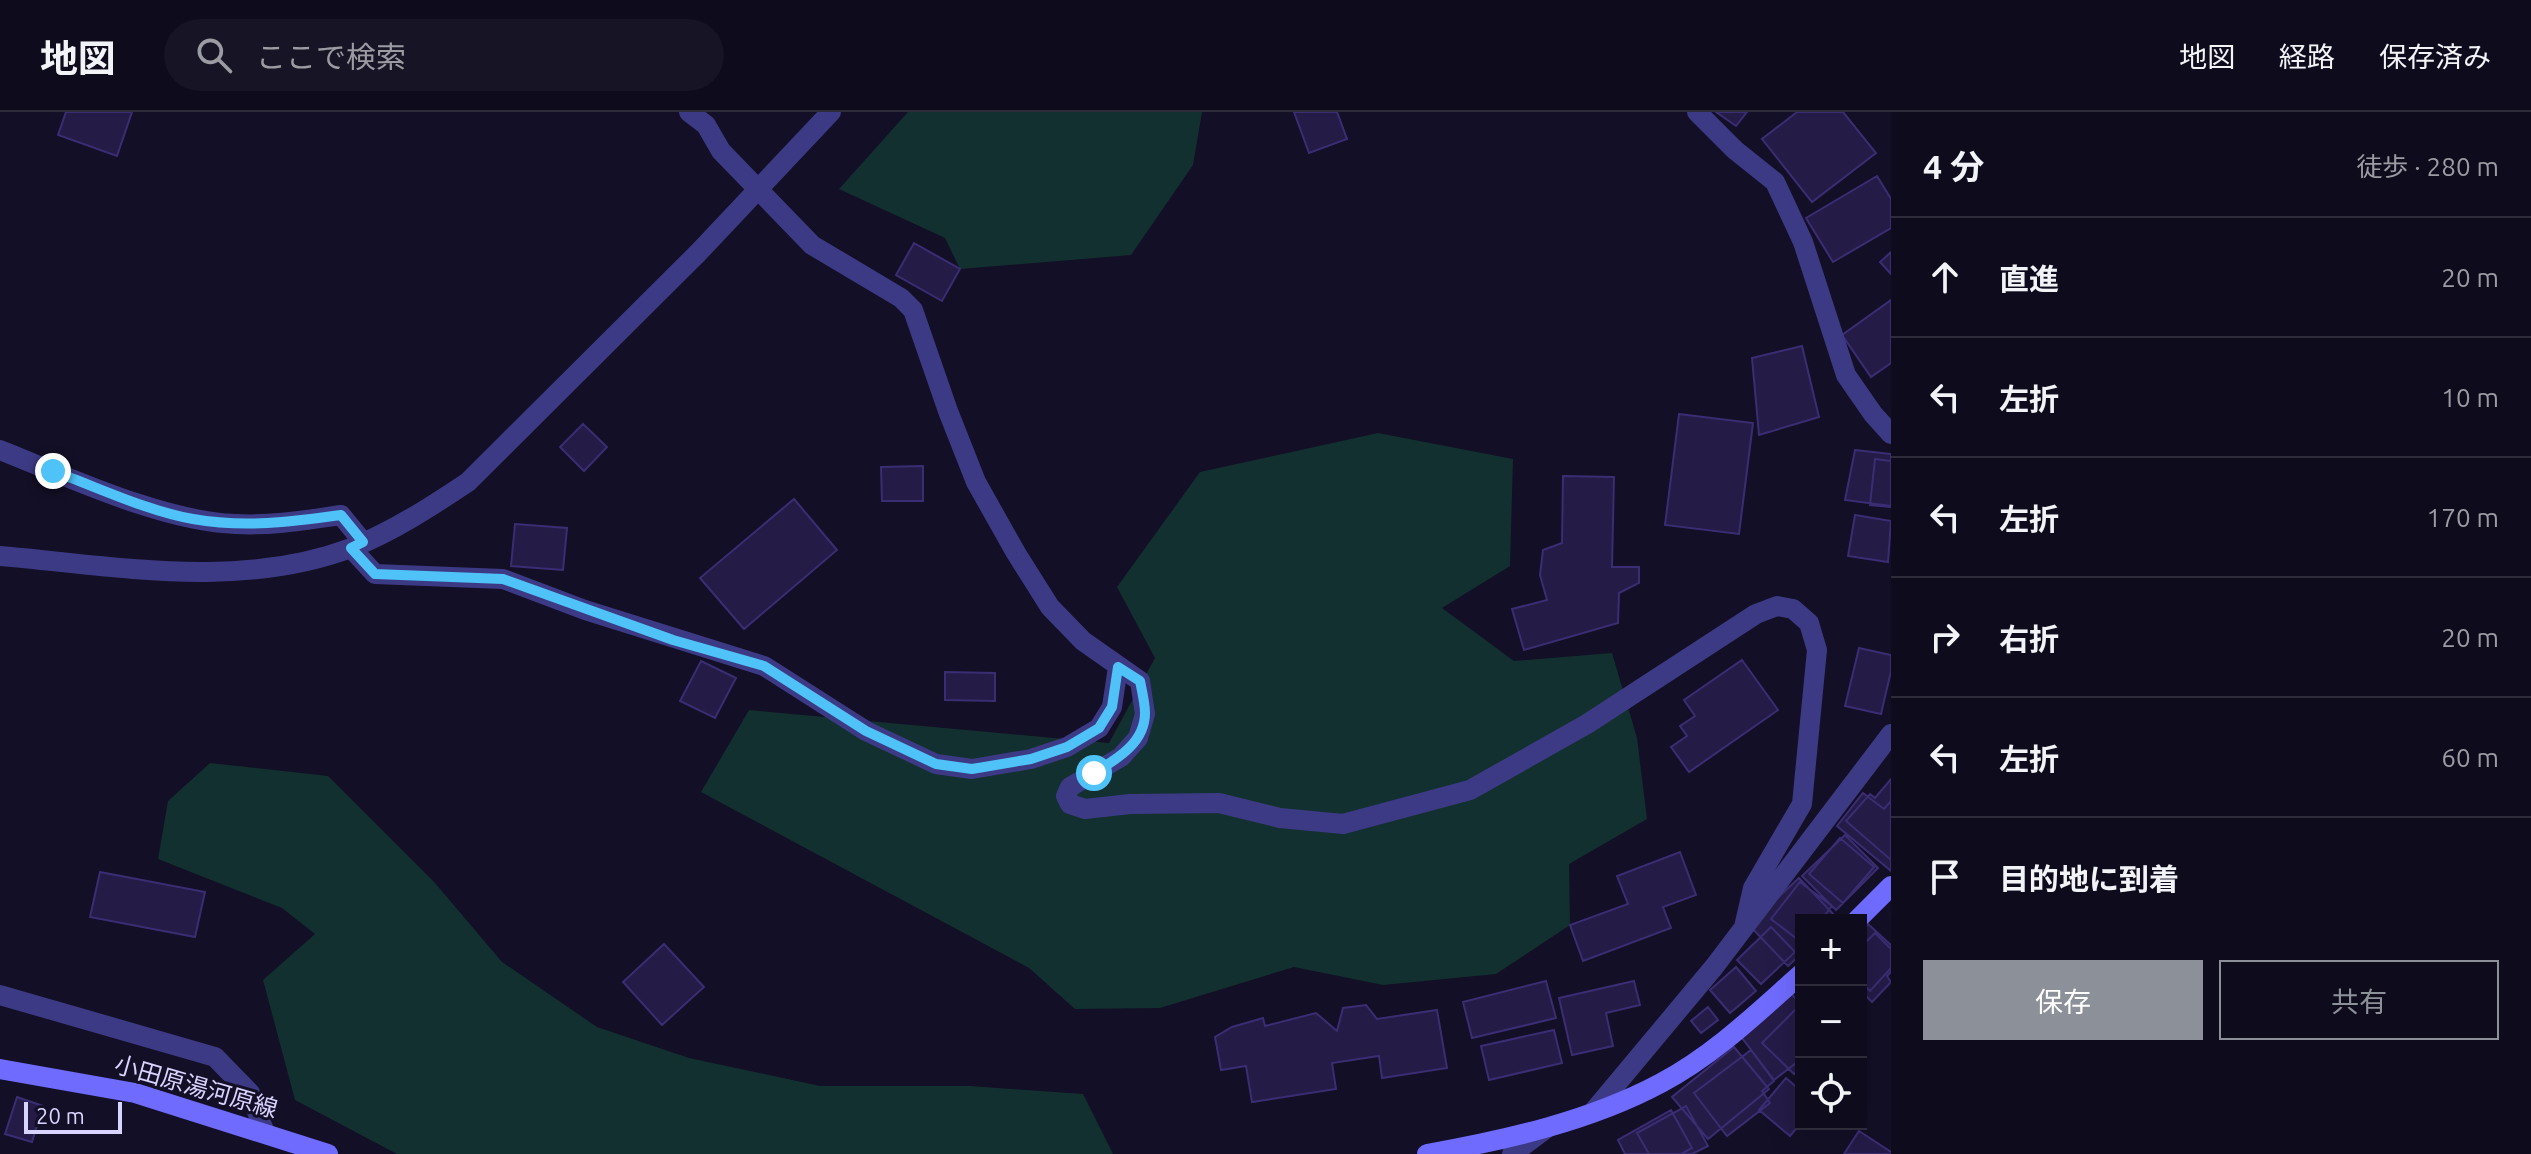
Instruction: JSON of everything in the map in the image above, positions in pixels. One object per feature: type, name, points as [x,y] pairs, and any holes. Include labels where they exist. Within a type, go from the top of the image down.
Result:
[{"type":"main road","points":[[1863,914],[1891,886]]},
{"type":"main road","points":[[1427,1154],[1550,1126],[1593,1112],[1661,1083],[1722,1044],[1795,979]]},
{"type":"main road","name":"小田原湯河原線","points":[[0,1069],[135,1093],[328,1154]]},
{"type":"street","points":[[689,112],[706,125],[721,151],[812,245],[901,298],[913,310],[976,482],[1016,553],[1050,607],[1083,641],[1140,681],[1145,714],[1138,738],[1121,757],[1070,787],[1066,796],[1070,804],[1085,809],[1130,804],[1219,803],[1280,818],[1343,824],[1470,790],[1587,724],[1756,614],[1777,606],[1793,609],[1809,623],[1817,650],[1802,804],[1753,888],[1744,927]]},
{"type":"street","points":[[0,556],[205,573],[285,566],[357,545],[429,508],[468,482],[697,254],[831,112]]},
{"type":"street","points":[[1697,112],[1735,150],[1775,182],[1803,242],[1846,375],[1891,434]]},
{"type":"street","points":[[0,450],[190,519],[234,524],[276,524],[341,515],[375,574],[503,579],[629,625],[764,666],[866,731],[936,764],[972,769],[1031,759],[1067,747],[1099,728],[1112,707],[1118,667]]},
{"type":"street","points":[[1593,1112],[1714,967],[1891,734]]},
{"type":"street","points":[[0,995],[215,1057],[250,1093],[265,1133]]},
{"type":"street","points":[[1512,1154],[1550,1126]]},
{"type":"green space","points":[[908,112],[1202,112],[1193,165],[1131,255],[960,269],[945,238],[839,189]]},
{"type":"green space","points":[[1378,433],[1513,459],[1510,566],[1442,608],[1514,661],[1612,653],[1637,738],[1647,819],[1569,864],[1570,925],[1496,974],[1383,985],[1294,967],[1160,1008],[1075,1009],[1029,968],[701,792],[749,710],[1109,743],[1155,658],[1117,587],[1200,472]]},
{"type":"green space","points":[[210,763],[328,776],[435,883],[502,962],[597,1027],[689,1058],[820,1086],[970,1086],[1083,1094],[1113,1154],[397,1154],[295,1100],[263,980],[315,934],[282,908],[158,859],[168,801]]},
{"type":"building","points":[[66,112],[132,112],[117,156],[58,135]]},
{"type":"building","points":[[1294,112],[1337,112],[1347,139],[1309,153]]},
{"type":"building","points":[[1716,112],[1747,112],[1736,126]]},
{"type":"building","points":[[1797,112],[1843,112],[1876,153],[1812,202],[1762,139]]},
{"type":"building","points":[[1877,176],[1891,199],[1891,228],[1833,262],[1806,218]]},
{"type":"building","points":[[914,243],[960,269],[942,301],[896,275]]},
{"type":"building","points":[[1891,252],[1891,274],[1880,262]]},
{"type":"building","points":[[1891,300],[1891,363],[1871,377],[1842,335]]},
{"type":"building","points":[[1802,346],[1819,417],[1759,435],[1752,358]]},
{"type":"building","points":[[1679,414],[1753,423],[1739,534],[1665,525]]},
{"type":"building","points":[[583,424],[607,447],[584,471],[560,447]]},
{"type":"building","points":[[1855,450],[1891,454],[1891,506],[1845,500]]},
{"type":"building","points":[[1875,459],[1891,461],[1891,507],[1870,505]]},
{"type":"building","points":[[923,466],[923,501],[882,501],[881,467]]},
{"type":"building","points":[[1563,476],[1614,477],[1612,567],[1639,567],[1639,583],[1619,593],[1618,623],[1524,650],[1512,609],[1547,600],[1540,575],[1543,550],[1562,543]]},
{"type":"building","points":[[794,499],[837,550],[744,629],[700,578]]},
{"type":"building","points":[[1855,515],[1891,521],[1888,562],[1848,556]]},
{"type":"building","points":[[515,524],[567,528],[563,570],[511,566]]},
{"type":"building","points":[[1859,648],[1891,655],[1891,671],[1881,714],[1845,706]]},
{"type":"building","points":[[1742,660],[1778,710],[1689,772],[1671,747],[1687,736],[1680,726],[1695,716],[1684,700]]},
{"type":"building","points":[[701,661],[736,678],[715,718],[680,701]]},
{"type":"building","points":[[945,672],[995,673],[995,701],[945,700]]},
{"type":"building","points":[[1891,779],[1891,860],[1846,821],[1870,794],[1875,798]]},
{"type":"building","points":[[1863,793],[1884,809],[1891,801],[1891,871],[1837,826]]},
{"type":"building","points":[[1845,835],[1878,868],[1836,910],[1802,876]]},
{"type":"building","points":[[1840,838],[1874,867],[1843,903],[1809,874]]},
{"type":"building","points":[[1680,852],[1696,895],[1663,907],[1671,928],[1583,961],[1570,925],[1628,904],[1617,876]]},
{"type":"building","points":[[100,872],[205,892],[195,937],[90,917]]},
{"type":"building","points":[[1799,878],[1833,914],[1795,914],[1795,960],[1788,966],[1749,925]]},
{"type":"building","points":[[1800,882],[1832,906],[1826,914],[1795,914],[1795,937],[1771,919]]},
{"type":"building","points":[[1867,925],[1891,945],[1891,968],[1870,991],[1867,988]]},
{"type":"building","points":[[1771,927],[1795,952],[1761,984],[1737,960]]},
{"type":"building","points":[[1875,933],[1891,949],[1891,972],[1887,976],[1891,982],[1872,1002],[1867,997],[1867,941]]},
{"type":"building","points":[[664,944],[704,987],[662,1025],[623,982]]},
{"type":"building","points":[[1736,967],[1756,991],[1730,1013],[1710,990]]},
{"type":"building","points":[[1546,981],[1556,1018],[1472,1038],[1463,1002]]},
{"type":"building","points":[[1634,981],[1640,1005],[1606,1013],[1613,1046],[1572,1055],[1559,998]]},
{"type":"building","points":[[1792,994],[1795,998],[1795,1064],[1774,1080],[1739,1034]]},
{"type":"building","points":[[1366,1005],[1377,1019],[1437,1010],[1447,1068],[1382,1078],[1379,1056],[1332,1063],[1336,1089],[1252,1102],[1246,1066],[1221,1070],[1215,1037],[1232,1027],[1263,1018],[1265,1026],[1316,1013],[1337,1031],[1343,1008]]},
{"type":"building","points":[[1708,1007],[1718,1020],[1701,1033],[1691,1021]]},
{"type":"building","points":[[1795,1010],[1794,1074],[1762,1043]]},
{"type":"building","points":[[1554,1030],[1562,1063],[1489,1080],[1481,1046]]},
{"type":"building","points":[[1734,1047],[1769,1089],[1708,1139],[1672,1097]]},
{"type":"building","points":[[1751,1050],[1774,1081],[1762,1091],[1770,1103],[1727,1136],[1694,1093]]},
{"type":"building","points":[[1786,1078],[1795,1086],[1795,1130],[1790,1136],[1759,1110]]},
{"type":"building","points":[[17,1097],[43,1106],[32,1142],[5,1134]]},
{"type":"building","points":[[1686,1106],[1708,1146],[1692,1154],[1649,1154],[1637,1133]]},
{"type":"building","points":[[1671,1110],[1692,1148],[1681,1154],[1625,1154],[1618,1140]]},
{"type":"building","points":[[1859,1131],[1891,1152],[1891,1154],[1844,1154]]},
{"type":"route","points":[[53,471],[190,519],[234,524],[276,524],[341,515],[363,542],[351,548],[375,574],[503,579],[673,640],[764,666],[866,731],[936,764],[972,769],[1031,759],[1067,747],[1099,728],[1112,707],[1118,667],[1140,681],[1145,714],[1138,738],[1121,757],[1094,773]]}]
